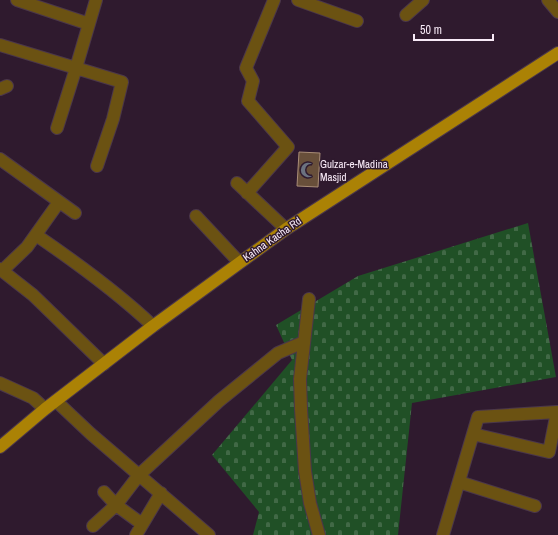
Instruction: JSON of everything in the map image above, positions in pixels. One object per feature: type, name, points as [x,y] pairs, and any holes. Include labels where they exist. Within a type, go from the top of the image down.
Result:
[{"type":"main road","name":"Kahna Kacha Rd","points":[[0,447],[45,409],[239,262],[286,229],[558,53]]},
{"type":"street","points":[[17,0],[89,24]]},
{"type":"street","points":[[57,128],[96,0]]},
{"type":"street","points":[[247,193],[288,147],[248,101],[252,81],[246,68],[274,0]]},
{"type":"street","points":[[298,0],[357,21]]},
{"type":"street","points":[[406,15],[423,0]]},
{"type":"street","points":[[548,0],[558,12]]},
{"type":"street","points":[[0,45],[122,82],[113,119],[97,166]]},
{"type":"street","points":[[0,159],[75,213]]},
{"type":"street","points":[[237,183],[286,229]]},
{"type":"street","points":[[59,202],[27,247],[2,269],[33,296],[104,364]]},
{"type":"street","points":[[196,216],[239,262]]},
{"type":"street","points":[[36,235],[80,265],[129,304],[153,326]]},
{"type":"street","points":[[309,299],[300,379],[305,471],[310,503],[319,535]]},
{"type":"street","points":[[93,526],[116,505],[139,475],[218,401],[278,353],[304,342]]},
{"type":"street","points":[[0,383],[33,398],[45,409]]},
{"type":"street","points":[[56,401],[91,434],[209,535]]},
{"type":"street","points":[[446,534],[459,482],[473,434],[478,417],[558,412],[549,452],[473,434]]},
{"type":"street","points":[[459,482],[535,506]]},
{"type":"street","points":[[104,492],[116,505],[142,524]]},
{"type":"street","points":[[136,535],[161,493]]},
{"type":"green space","points":[[528,223],[556,377],[412,403],[398,535],[253,535],[259,512],[212,455],[292,360],[276,325],[358,276]]},
{"type":"building","name":"Gulzar-e-Madina Masjid","points":[[299,152],[320,153],[318,187],[297,186]]},
{"type":"place","name":"Gulzar-e-Madina Masjid","points":[[308,170]]}]
